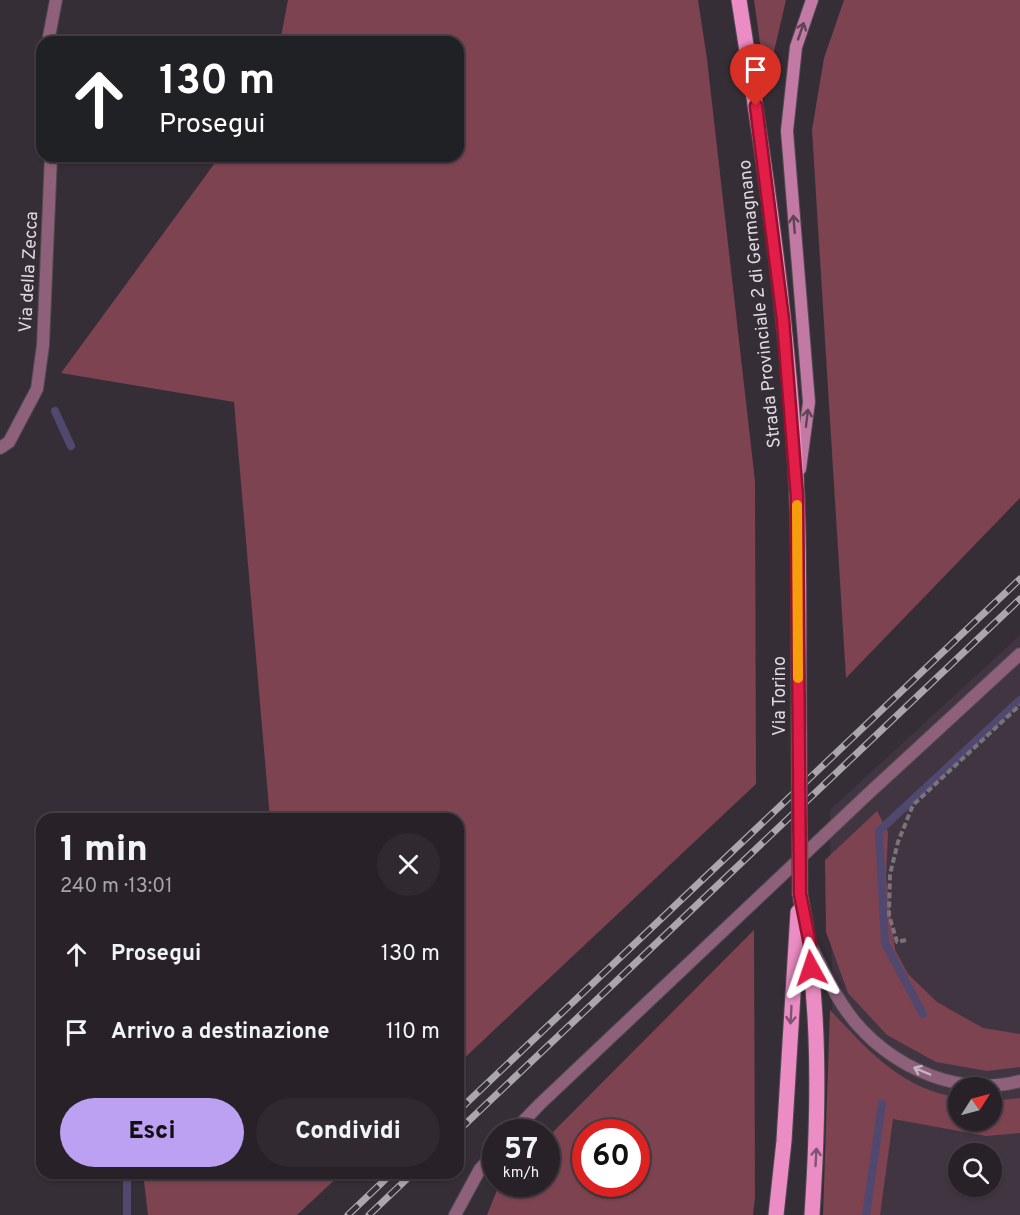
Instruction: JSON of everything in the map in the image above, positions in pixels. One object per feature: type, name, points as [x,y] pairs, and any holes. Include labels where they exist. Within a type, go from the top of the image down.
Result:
[{"type":"main road","name":"Strada Provinciale 2 di Germagnano","points":[[739,0],[763,149],[779,285],[797,497]]},
{"type":"main road","points":[[797,497],[809,402],[787,131],[796,46],[812,0]]},
{"type":"main road","name":"Via Torino","points":[[776,1215],[784,1141],[800,894],[797,497]]},
{"type":"main road","name":"Via Torino","points":[[800,894],[810,944],[816,1147],[812,1215]]},
{"type":"street","points":[[49,36],[56,0]]},
{"type":"street","name":"Via della Zecca","points":[[0,448],[9,442],[37,389],[43,345],[51,162]]},
{"type":"street","points":[[526,1119],[868,794],[1020,654]]},
{"type":"street","points":[[810,944],[841,1002],[865,1033],[900,1061],[957,1084],[1007,1085],[1020,1081]]},
{"type":"street","points":[[455,1215],[482,1167]]},
{"type":"path","points":[[906,940],[897,942],[889,915],[890,874],[898,842],[913,805],[1020,705]]},
{"type":"shaded area","points":[[288,0],[698,0],[707,59],[755,481],[756,784],[464,1058],[464,813],[269,813],[234,402],[61,373],[216,162],[464,162],[464,36],[281,36]]},
{"type":"shaded area","points":[[754,0],[786,0],[766,86]]},
{"type":"shaded area","points":[[844,0],[1020,0],[1020,498],[846,678],[812,130],[824,58]]},
{"type":"shaded area","points":[[1020,635],[1020,1215],[828,1215],[833,1088],[830,810]]},
{"type":"shaded area","points":[[877,811],[888,832],[886,878],[895,950],[908,974],[937,1002],[983,1028],[1020,1034],[1020,1067],[987,1071],[936,1062],[887,1035],[848,993],[826,932],[825,860]]},
{"type":"shaded area","points":[[754,930],[755,1198],[753,1215],[487,1215],[494,1197],[560,1197],[560,1125]]},
{"type":"shaded area","points":[[830,1010],[887,1066],[920,1086],[948,1095],[948,1129],[893,1119],[880,1215],[823,1215]]},
{"type":"shaded area","points":[[1020,1098],[1020,1133],[986,1136],[959,1131],[1002,1131],[1002,1100]]},
{"type":"shaded area","points":[[144,1179],[336,1179],[297,1215],[148,1215]]},
{"type":"waterway","points":[[55,411],[71,446]]},
{"type":"waterway","points":[[923,1014],[885,943],[879,831],[1020,700]]},
{"type":"waterway","points":[[866,1215],[882,1104]]},
{"type":"waterway","points":[[127,1179],[127,1215]]},
{"type":"railway","points":[[464,1105],[1020,579]]},
{"type":"railway","points":[[464,1125],[1020,599]]},
{"type":"railway","points":[[348,1215],[386,1179]]},
{"type":"railway","points":[[369,1215],[407,1179]]},
{"type":"slow traffic","points":[[797,505],[798,678]]},
{"type":"route","points":[[756,106],[783,320],[797,497],[800,894],[810,944],[811,968]]}]
